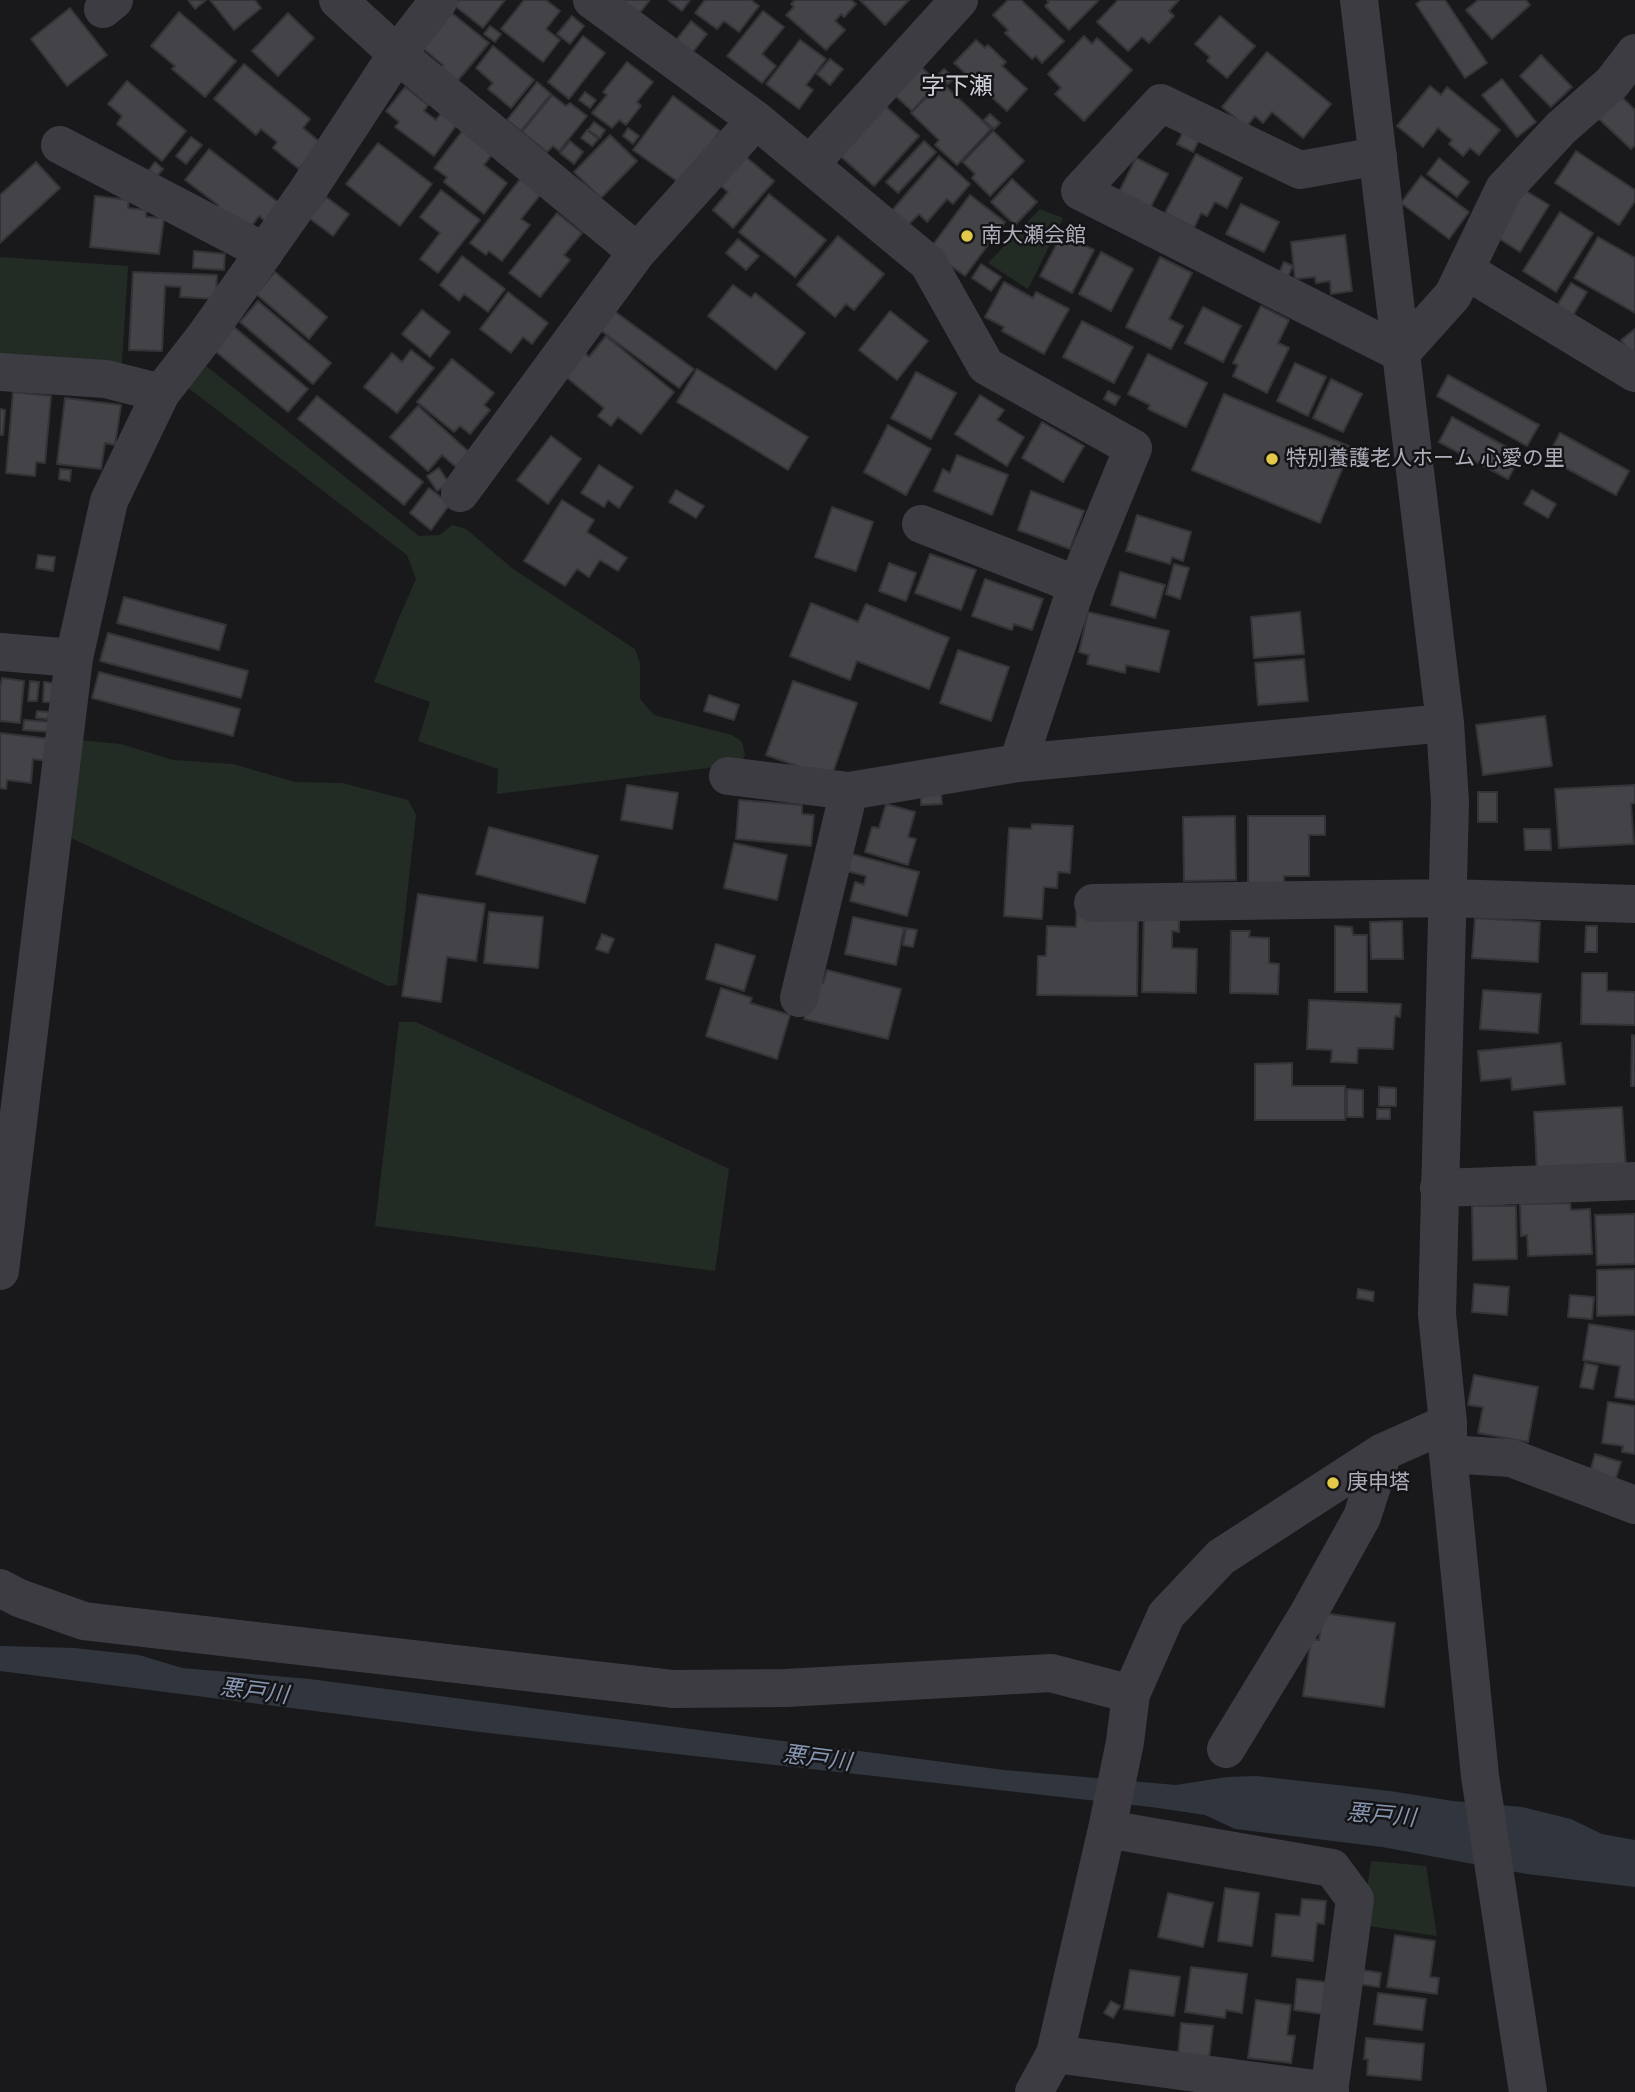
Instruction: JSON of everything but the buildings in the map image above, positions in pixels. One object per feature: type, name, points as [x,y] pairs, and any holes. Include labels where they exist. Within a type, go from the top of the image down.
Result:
[{"type":"street","points":[[338,0],[397,54],[638,252]]},
{"type":"street","points":[[0,1271],[74,659],[109,500],[161,393],[265,252],[397,54],[439,0]]},
{"type":"street","points":[[592,0],[756,120],[928,263],[985,366],[1133,448],[1077,585],[1018,763]]},
{"type":"street","points":[[810,164],[959,0]]},
{"type":"street","points":[[1359,0],[1445,723],[1450,802],[1437,1314],[1480,1776],[1528,2092]]},
{"type":"street","points":[[1401,354],[1453,295],[1504,189],[1561,128],[1612,83],[1635,53]]},
{"type":"street","points":[[1378,156],[1300,170],[1161,103],[1080,191],[1401,354]]},
{"type":"street","points":[[460,493],[638,252],[756,120]]},
{"type":"street","points":[[60,145],[265,252]]},
{"type":"street","points":[[1465,270],[1635,373]]},
{"type":"street","points":[[0,372],[106,379],[161,393]]},
{"type":"street","points":[[921,524],[1077,585]]},
{"type":"street","points":[[0,652],[74,659]]},
{"type":"street","points":[[728,776],[849,791],[1018,763],[1445,723]]},
{"type":"street","points":[[799,998],[849,791]]},
{"type":"street","points":[[1093,903],[1449,898],[1635,904]]},
{"type":"street","points":[[1439,1188],[1635,1181]]},
{"type":"street","points":[[1034,2092],[1055,2054],[1107,1829],[1125,1742],[1130,1694],[1166,1615],[1221,1557],[1383,1452],[1448,1438],[1511,1458],[1635,1505]]},
{"type":"street","points":[[1226,1749],[1307,1616],[1362,1517],[1383,1452]]},
{"type":"street","points":[[0,1588],[19,1598],[84,1621],[674,1689],[786,1688],[1051,1673],[1130,1694]]},
{"type":"street","points":[[1055,2054],[1329,2091],[1355,1899],[1332,1868],[1107,1829]]},
{"type":"shaded area","points":[[1040,209],[1063,218],[1028,289],[988,263]]},
{"type":"shaded area","points":[[0,257],[128,266],[122,363],[0,355]]},
{"type":"shaded area","points":[[205,365],[419,536],[440,535],[452,525],[466,529],[513,569],[635,649],[640,663],[640,699],[654,715],[732,735],[742,742],[745,755],[740,764],[497,794],[498,769],[418,741],[430,702],[374,682],[416,579],[407,555],[187,387]]},
{"type":"shaded area","points":[[77,740],[121,744],[173,760],[233,764],[295,782],[342,783],[408,800],[416,815],[397,985],[388,986],[69,837]]},
{"type":"shaded area","points":[[399,1022],[416,1022],[729,1169],[715,1271],[375,1226]]},
{"type":"shaded area","points":[[1371,1861],[1426,1866],[1437,1936],[1362,1925]]},
{"type":"water","name":"悪戸川","points":[[0,1646],[74,1648],[139,1655],[182,1668],[310,1679],[1004,1770],[1176,1785],[1227,1777],[1257,1776],[1522,1807],[1571,1819],[1602,1834],[1635,1840],[1635,1887],[1527,1874],[1382,1847],[1235,1829],[1205,1815],[1151,1807],[480,1732],[0,1671]]},
{"type":"place","name":"南大瀬会館","points":[[967,236]]},
{"type":"place","name":"特別養護老人ホーム 心愛の里","points":[[1272,459]]},
{"type":"place","name":"庚申塔","points":[[1333,1483]]},
{"type":"district","name":"字下瀬","points":[[957,87]]}]
